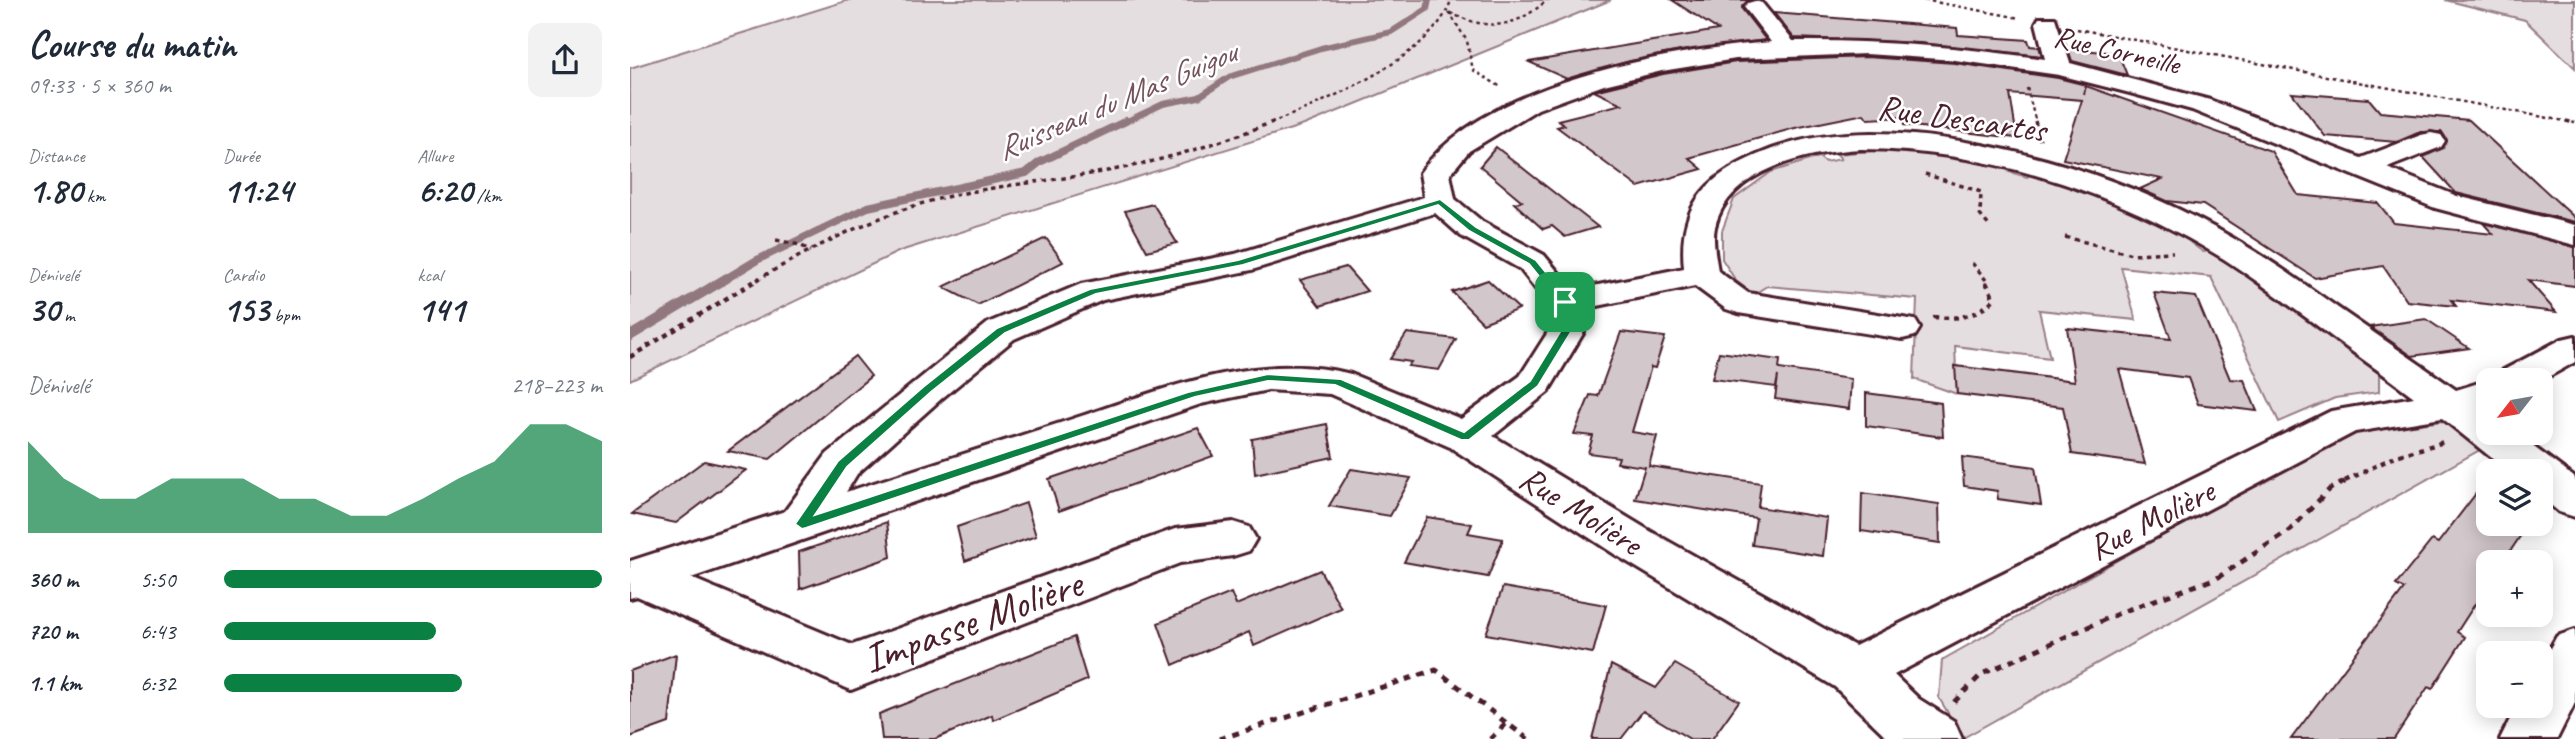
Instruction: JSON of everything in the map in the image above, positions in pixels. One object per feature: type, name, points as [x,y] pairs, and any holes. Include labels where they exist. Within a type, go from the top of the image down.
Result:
[{"type":"street","points":[[1755,7],[1787,48]]},
{"type":"street","points":[[2047,23],[2059,68]]},
{"type":"street","name":"Rue Corneille","points":[[1440,202],[1435,173],[1459,145],[1529,104],[1596,79],[1662,64],[1787,48],[1866,47],[1955,53],[2059,68],[2201,105],[2446,202],[2575,235]]},
{"type":"street","name":"Rue Descartes","points":[[1701,275],[1699,229],[1714,194],[1752,166],[1795,150],[1859,141],[1921,144],[2003,156],[2047,168],[2163,211],[2208,236],[2475,409],[2525,459]]},
{"type":"street","points":[[2361,169],[2431,141]]},
{"type":"street","points":[[802,524],[842,464],[927,390],[1001,331],[1093,291],[1240,263],[1440,202],[1472,229],[1532,262],[1565,302],[1566,332],[1534,384],[1465,437]]},
{"type":"street","points":[[1565,302],[1701,275],[1738,302],[1902,328]]},
{"type":"street","points":[[2536,368],[2575,347]]},
{"type":"street","name":"Rue Molière","points":[[635,579],[1192,394],[1268,378],[1337,382],[1465,437],[1633,543],[1854,671],[2344,420],[2475,409]]},
{"type":"street","points":[[2553,484],[2575,501]]},
{"type":"street","name":"Impasse Molière","points":[[635,579],[851,668],[1175,547],[1233,539]]},
{"type":"street","points":[[2528,739],[2575,651]]},
{"type":"street","points":[[1854,671],[1899,716],[1944,726]]},
{"type":"path","points":[[630,357],[764,274],[900,211],[987,188],[1126,167],[1226,139],[1330,100],[1411,51],[1449,12],[1451,0]]},
{"type":"path","points":[[1449,12],[1472,24],[1488,27],[1514,22],[1534,12],[1547,0]]},
{"type":"path","points":[[1924,0],[2575,123]]},
{"type":"path","points":[[1449,12],[1467,41],[1473,70],[1529,104]]},
{"type":"path","points":[[2021,63],[2047,168]]},
{"type":"path","points":[[1921,172],[1981,192],[1980,215],[1990,227]]},
{"type":"path","points":[[2065,237],[2119,254],[2157,256],[2190,248],[2208,236]]},
{"type":"path","points":[[776,240],[800,245],[812,251]]},
{"type":"path","points":[[1902,328],[1907,315],[1952,319],[1983,313],[1994,299],[1988,283],[1972,263]]},
{"type":"path","points":[[1944,726],[1954,701],[1982,674],[2123,611],[2217,578],[2289,531],[2330,489],[2396,456],[2475,409]]},
{"type":"path","points":[[1219,739],[1436,670],[1528,739]]},
{"type":"path","points":[[1490,739],[1507,723]]},
{"type":"shaded area","points":[[849,0],[1611,0],[1304,125],[900,251],[630,380],[630,68]]},
{"type":"shaded area","points":[[2445,0],[2575,0],[2575,68],[2525,20]]},
{"type":"shaded area","points":[[1882,150],[1959,156],[2012,167],[2009,172],[2027,177],[2033,173],[2075,185],[2201,240],[2191,243],[2203,252],[2216,250],[2379,369],[2379,392],[2335,398],[2279,422],[2211,277],[2121,267],[2136,320],[2039,310],[2050,358],[1955,346],[1957,394],[1914,379],[1917,299],[1767,286],[1754,294],[1736,281],[1722,259],[1722,231],[1734,199],[1771,172],[1819,157],[1825,162],[1841,159],[1837,154]]},
{"type":"shaded area","points":[[2443,421],[2470,434],[2476,439],[2476,445],[2485,447],[1963,738],[1939,698],[1942,660],[2123,557],[2354,433]]},
{"type":"building","points":[[1672,0],[1749,0],[1742,9],[1766,40],[1681,51],[1630,61],[1567,79],[1529,62],[1718,30]]},
{"type":"building","points":[[1774,13],[1957,28],[1958,35],[2028,40],[2030,46],[2039,47],[2042,56],[1920,43],[1794,38]]},
{"type":"building","points":[[2068,49],[2118,53],[2127,75],[2072,61]]},
{"type":"building","points":[[1866,57],[1955,63],[2058,78],[2086,85],[2084,94],[2086,86],[2271,151],[2298,195],[2378,203],[2394,223],[2493,234],[2483,223],[2575,247],[2575,286],[2528,280],[2556,312],[2451,300],[2456,306],[2407,301],[2383,266],[2315,278],[2203,205],[2167,201],[2140,189],[2162,179],[2063,159],[2082,100],[2010,94],[2017,138],[1904,125],[1904,117],[1868,119],[1864,114],[1795,128],[1689,158],[1702,169],[1638,187],[1557,127],[1565,125],[1558,120],[1622,104],[1594,91],[1663,74],[1736,62]]},
{"type":"building","points":[[2292,93],[2369,99],[2380,112],[2469,120],[2575,218],[2575,222],[2456,193],[2423,157],[2443,148],[2447,140],[2442,132],[2420,132],[2397,142],[2325,136]]},
{"type":"building","points":[[1496,147],[1598,227],[1565,237],[1552,226],[1543,229],[1514,203],[1522,201],[1480,166]]},
{"type":"building","points":[[1153,204],[1177,243],[1147,251],[1125,211]]},
{"type":"building","points":[[1046,238],[1063,262],[978,305],[943,287]]},
{"type":"building","points":[[1346,267],[1367,291],[1320,306],[1300,280]]},
{"type":"building","points":[[1488,280],[1519,309],[1483,323],[1452,292]]},
{"type":"building","points":[[2154,293],[2196,297],[2230,379],[2244,380],[2257,411],[2198,404],[2188,378],[2119,369],[2145,464],[2072,454],[2063,407],[1957,394],[1955,366],[2075,381],[2067,328],[2171,339]]},
{"type":"building","points":[[2426,319],[2469,348],[2412,356],[2370,327]]},
{"type":"building","points":[[1621,332],[1665,337],[1655,368],[1651,367],[1632,432],[1657,436],[1649,466],[1761,483],[1758,507],[1827,518],[1823,556],[1752,545],[1756,518],[1635,499],[1645,467],[1617,463],[1619,457],[1588,453],[1593,436],[1574,434],[1590,395],[1598,396]]},
{"type":"building","points":[[1407,333],[1456,339],[1439,370],[1408,366],[1411,362],[1390,359]]},
{"type":"building","points":[[1719,352],[1780,360],[1779,369],[1851,379],[1849,409],[1775,399],[1778,376],[1776,387],[1712,379]]},
{"type":"building","points":[[855,356],[871,376],[770,459],[728,451]]},
{"type":"building","points":[[1866,393],[1941,403],[1943,437],[1866,426]]},
{"type":"building","points":[[1327,424],[1333,457],[1255,474],[1252,439]]},
{"type":"building","points":[[1198,428],[1213,456],[1059,511],[1049,479]]},
{"type":"building","points":[[1962,457],[2035,467],[2041,505],[1998,499],[1997,491],[1964,486]]},
{"type":"building","points":[[704,461],[746,470],[676,523],[632,514]]},
{"type":"building","points":[[1351,469],[1411,478],[1390,516],[1329,506]]},
{"type":"building","points":[[1862,493],[1939,504],[1940,543],[1861,531]]},
{"type":"building","points":[[2476,494],[2476,536],[2520,536],[2511,550],[2476,550],[2476,603],[2457,632],[2465,637],[2432,689],[2428,687],[2394,739],[2291,739],[2404,589],[2396,585],[2432,540],[2438,543]]},
{"type":"building","points":[[1026,503],[1036,536],[965,561],[957,527]]},
{"type":"building","points":[[1427,517],[1472,524],[1468,533],[1503,539],[1488,577],[1404,562]]},
{"type":"building","points":[[887,522],[891,557],[800,589],[799,552]]},
{"type":"building","points":[[1320,570],[1341,608],[1254,646],[1249,632],[1173,665],[1158,623],[1231,593],[1236,605]]},
{"type":"building","points":[[1503,587],[1606,605],[1593,653],[1486,634]]},
{"type":"building","points":[[1074,637],[1087,680],[993,720],[992,715],[935,739],[882,739],[879,714]]},
{"type":"building","points":[[676,654],[669,723],[630,737],[630,671]]},
{"type":"building","points":[[1675,664],[1739,701],[1712,739],[1690,739],[1643,711],[1621,739],[1592,739],[1611,665],[1656,688]]},
{"type":"waterway","name":"Ruisseau du Mas Guigou","points":[[1123,123],[1163,104],[1199,97],[1229,77],[1321,48],[1391,32],[1427,9],[1429,0]]},
{"type":"waterway","name":"Ruisseau du Mas Guigou","points":[[724,280],[757,260],[868,207],[1026,173],[1040,162],[1126,121]]},
{"type":"waterway","name":"Ruisseau du Mas Guigou","points":[[630,336],[727,278]]},
{"type":"route","points":[[1440,202],[1472,229],[1532,262],[1565,302],[1566,332],[1534,384],[1465,437],[1337,382],[1268,378],[1192,394],[802,524],[842,464],[927,390],[1001,331],[1093,291],[1240,263],[1440,202]]}]
